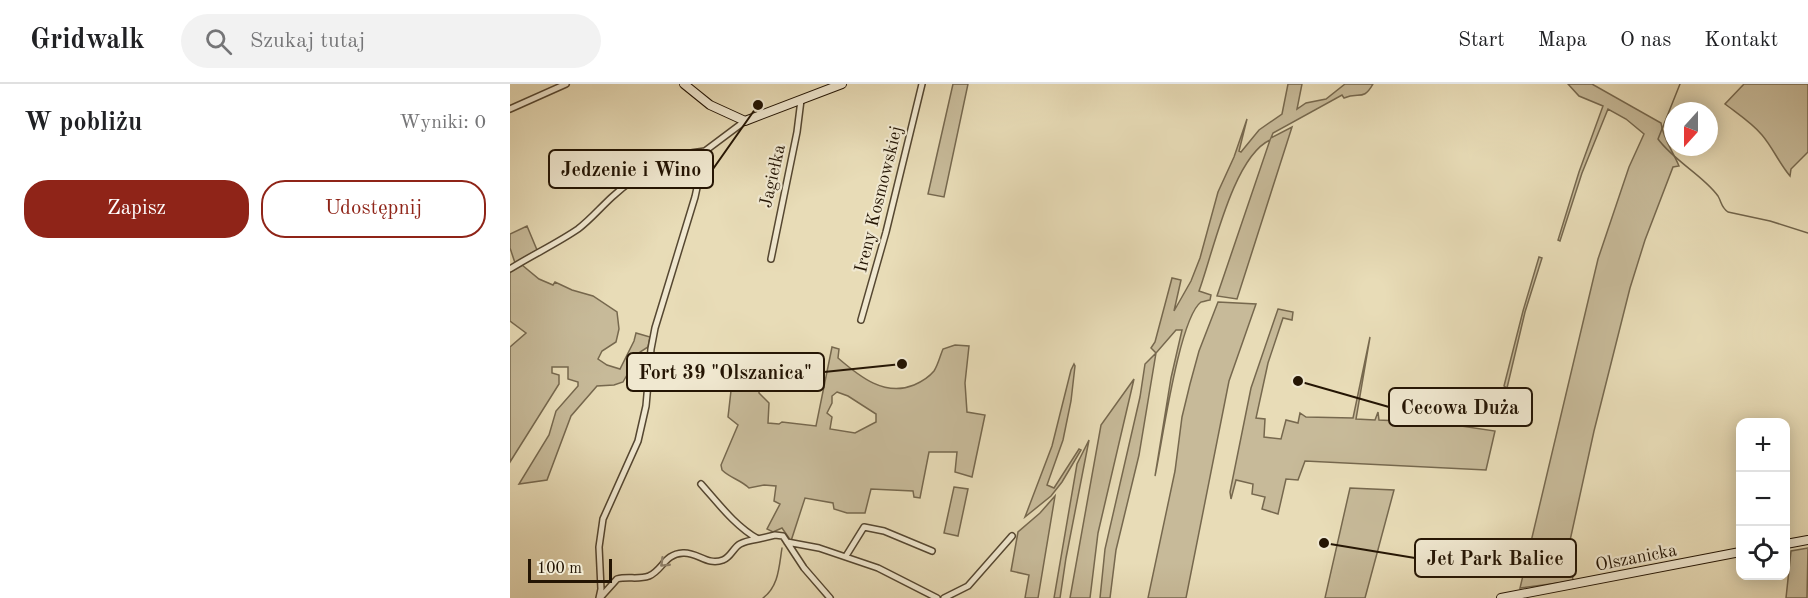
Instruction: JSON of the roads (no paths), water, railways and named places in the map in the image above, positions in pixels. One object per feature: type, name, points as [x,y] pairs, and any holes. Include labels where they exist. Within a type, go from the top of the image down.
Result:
[{"type":"street","points":[[510,109],[566,84]]},
{"type":"street","points":[[684,84],[710,105],[745,121]]},
{"type":"street","points":[[510,269],[564,239],[613,196],[659,164],[676,157],[705,151],[745,121],[842,84]]},
{"type":"street","name":"Ireny Kosmowskiej","points":[[861,320],[886,232],[922,84]]},
{"type":"street","name":"Jagiełka","points":[[771,259],[797,132],[801,100]]},
{"type":"street","points":[[600,598],[599,547],[603,519],[630,464],[640,434],[646,406],[655,328],[695,197],[705,151]]},
{"type":"street","points":[[701,484],[742,528],[758,539]]},
{"type":"street","points":[[846,556],[864,527],[884,531],[932,551]]},
{"type":"street","points":[[600,598],[619,578],[639,578],[651,575],[666,559],[682,553],[708,562],[715,562],[727,558],[741,543],[775,535],[783,536],[804,568],[830,598]]},
{"type":"street","points":[[944,598],[968,586],[1012,536]]},
{"type":"street","points":[[1790,543],[1808,540]]},
{"type":"street","points":[[787,542],[846,556],[878,568],[937,598]]},
{"type":"street","name":"Olszanicka","points":[[1501,598],[1736,553]]},
{"type":"waterway","points":[[1680,84],[1658,139],[1712,189],[1728,212],[1770,221],[1808,233]]},
{"type":"waterway","points":[[763,598],[775,582],[782,548]]},
{"type":"place","name":"Jedzenie i Wino","points":[[758,105]]},
{"type":"place","name":"Fort 39 \"Olszanica\"","points":[[902,364]]},
{"type":"place","name":"Cecowa Duża","points":[[1298,381]]},
{"type":"place","name":"Jet Park Balice","points":[[1324,543]]}]
